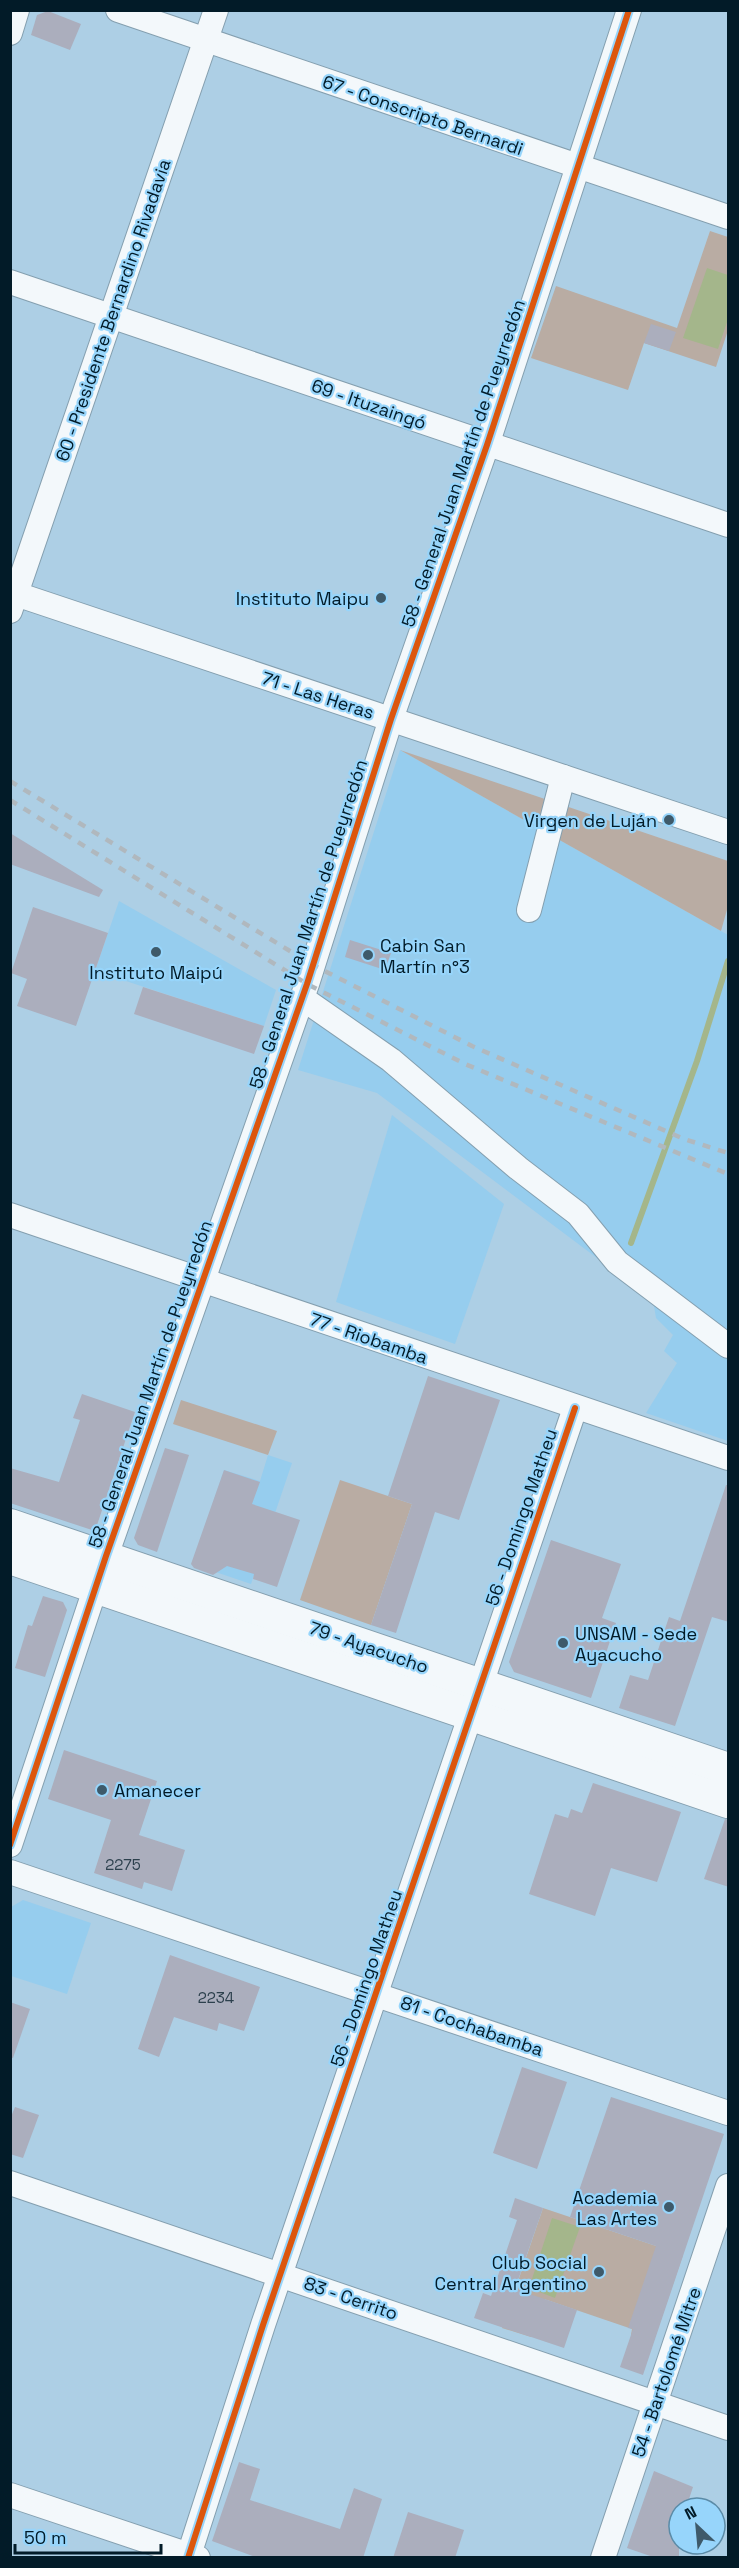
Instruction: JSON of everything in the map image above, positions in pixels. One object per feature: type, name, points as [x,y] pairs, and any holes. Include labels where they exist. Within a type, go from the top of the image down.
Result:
[{"type":"main road","name":"79 - Ayacucho","points":[[10,1525],[106,1556],[729,1802]]},
{"type":"main road","name":"79 - Ayacucho","points":[[10,1558],[475,1700],[729,1769]]},
{"type":"street","points":[[10,33],[17,10]]},
{"type":"street","name":"67 - Conscripto Bernardi","points":[[118,10],[729,217]]},
{"type":"street","name":"60 - Presidente Bernardino Rivadavia","points":[[12,599],[216,10]]},
{"type":"street","name":"58 - General Juan Martín de Pueyrredón","points":[[10,1845],[106,1556],[302,998],[391,719],[487,445],[629,10]]},
{"type":"street","name":"69 - Ituzaingó","points":[[10,282],[729,525]]},
{"type":"street","name":"71 - Las Heras","points":[[12,599],[391,719],[729,832]]},
{"type":"street","points":[[529,910],[563,777]]},
{"type":"street","points":[[302,998],[391,1060],[518,1168],[578,1214],[616,1262],[729,1346]]},
{"type":"street","name":"77 - Riobamba","points":[[10,1215],[574,1408],[729,1458]]},
{"type":"street","name":"56 - Domingo Matheu","points":[[192,2556],[281,2274],[574,1408]]},
{"type":"street","name":"81 - Cochabamba","points":[[10,1872],[729,2113]]},
{"type":"street","name":"83 - Cerrito","points":[[10,2183],[729,2428]]},
{"type":"street","name":"54 - Bartolomé Mitre","points":[[603,2558],[729,2186]]},
{"type":"street","points":[[10,2495],[192,2556]]},
{"type":"shaded area","points":[[710,231],[728,237],[728,330],[716,367],[644,343],[628,390],[531,358],[556,286],[677,328]]},
{"type":"shaded area","points":[[707,268],[728,275],[728,319],[718,349],[683,338]]},
{"type":"shaded area","points":[[400,750],[728,935],[728,1441],[646,1413],[677,1363],[664,1351],[673,1335],[656,1318],[653,1300],[377,1093],[298,1070]]},
{"type":"shaded area","points":[[400,750],[728,861],[728,906],[721,931]]},
{"type":"shaded area","name":"Instituto Maipú","points":[[119,901],[276,990],[264,1026],[95,971]]},
{"type":"shaded area","points":[[392,1115],[504,1204],[455,1344],[336,1302]]},
{"type":"shaded area","points":[[181,1400],[277,1431],[268,1455],[173,1424]]},
{"type":"shaded area","points":[[268,1455],[292,1463],[251,1584],[192,1564],[224,1470],[260,1481]]},
{"type":"shaded area","points":[[340,1480],[412,1504],[371,1625],[300,1600]]},
{"type":"shaded area","points":[[23,1900],[91,1923],[67,1994],[11,1976],[11,1907]]},
{"type":"shaded area","name":"Club Social Central Argentino","points":[[543,2208],[683,2255],[653,2343],[631,2335],[632,2329],[544,2299],[531,2337],[502,2328]]},
{"type":"shaded area","points":[[552,2218],[580,2227],[555,2298],[529,2288]]},
{"type":"building","points":[[48,11],[81,24],[70,50],[31,35],[37,15]]},
{"type":"building","points":[[651,324],[676,332],[669,351],[644,343]]},
{"type":"building","points":[[10,833],[103,890],[99,897],[10,864]]},
{"type":"building","points":[[33,907],[108,933],[76,1026],[17,1006],[27,979],[11,973]]},
{"type":"building","name":"Cabin San Martín n°3","points":[[350,940],[391,953],[385,970],[345,957]]},
{"type":"building","points":[[143,987],[264,1026],[254,1054],[134,1014]]},
{"type":"building","points":[[428,1376],[500,1400],[459,1520],[435,1512],[396,1633],[371,1625],[412,1504],[388,1496]]},
{"type":"building","points":[[82,1394],[135,1412],[95,1531],[10,1503],[10,1468],[59,1482],[80,1420],[73,1418]]},
{"type":"building","points":[[165,1448],[189,1455],[157,1552],[138,1545],[134,1538]]},
{"type":"building","points":[[224,1470],[260,1482],[252,1504],[300,1520],[277,1587],[253,1579],[254,1574],[227,1566],[213,1575],[194,1568],[191,1564]]},
{"type":"building","points":[[726,1485],[729,1485],[729,1622],[712,1617],[675,1726],[619,1708],[630,1675],[648,1680],[669,1617],[680,1621]]},
{"type":"building","name":"UNSAM - Sede Ayacucho","points":[[551,1540],[621,1564],[602,1618],[616,1623],[591,1698],[514,1672],[509,1662]]},
{"type":"building","points":[[43,1596],[63,1602],[67,1610],[45,1677],[15,1668],[28,1625],[32,1626]]},
{"type":"building","points":[[64,1750],[157,1781],[139,1835],[185,1850],[172,1891],[144,1882],[142,1889],[94,1873],[111,1820],[48,1799]]},
{"type":"building","points":[[593,1783],[681,1812],[657,1882],[611,1868],[595,1916],[529,1894],[555,1814],[568,1818],[571,1809],[582,1813]]},
{"type":"building","points":[[725,1819],[729,1820],[729,1887],[704,1879]]},
{"type":"building","points":[[170,1955],[260,1987],[244,2031],[219,2023],[217,2031],[174,2017],[159,2057],[138,2049]]},
{"type":"building","points":[[10,2002],[30,2009],[13,2058],[10,2057]]},
{"type":"building","points":[[522,2067],[567,2082],[537,2169],[493,2153]]},
{"type":"building","points":[[611,2097],[724,2134],[643,2375],[620,2367],[633,2329],[628,2328],[656,2246],[570,2217]]},
{"type":"building","points":[[15,2107],[39,2115],[23,2158],[10,2154],[10,2119]]},
{"type":"building","points":[[515,2198],[543,2208],[515,2289],[577,2310],[564,2348],[474,2318],[483,2293],[491,2296],[517,2220],[509,2217]]},
{"type":"building","points":[[239,2462],[260,2469],[250,2500],[340,2529],[354,2488],[382,2499],[363,2558],[258,2558],[212,2541]]},
{"type":"building","points":[[654,2471],[693,2487],[690,2496],[667,2496],[667,2556],[679,2556],[679,2558],[656,2558],[627,2548]]},
{"type":"building","points":[[408,2512],[464,2530],[455,2558],[393,2558]]},
{"type":"waterway","points":[[631,1243],[697,1061],[728,961]]},
{"type":"railway","points":[[10,781],[313,965],[472,1046],[684,1139],[728,1153]]},
{"type":"railway","points":[[10,800],[307,984],[465,1064],[728,1174]]},
{"type":"cycle path","points":[[10,1845],[106,1556],[307,984],[391,719],[487,445],[629,10]]},
{"type":"cycle path","points":[[188,2558],[263,2325],[575,1408]]},
{"type":"place","name":"Instituto Maipu","points":[[381,598]]},
{"type":"place","name":"Virgen de Luján","points":[[669,820]]},
{"type":"place","name":"Instituto Maipú","points":[[156,952]]},
{"type":"place","name":"Cabin San Martín n°3","points":[[368,955]]},
{"type":"place","name":"UNSAM - Sede Ayacucho","points":[[563,1643]]},
{"type":"place","name":"Amanecer","points":[[102,1790]]},
{"type":"place","name":"Academia Las Artes","points":[[669,2207]]},
{"type":"place","name":"Club Social Central Argentino","points":[[599,2272]]}]
